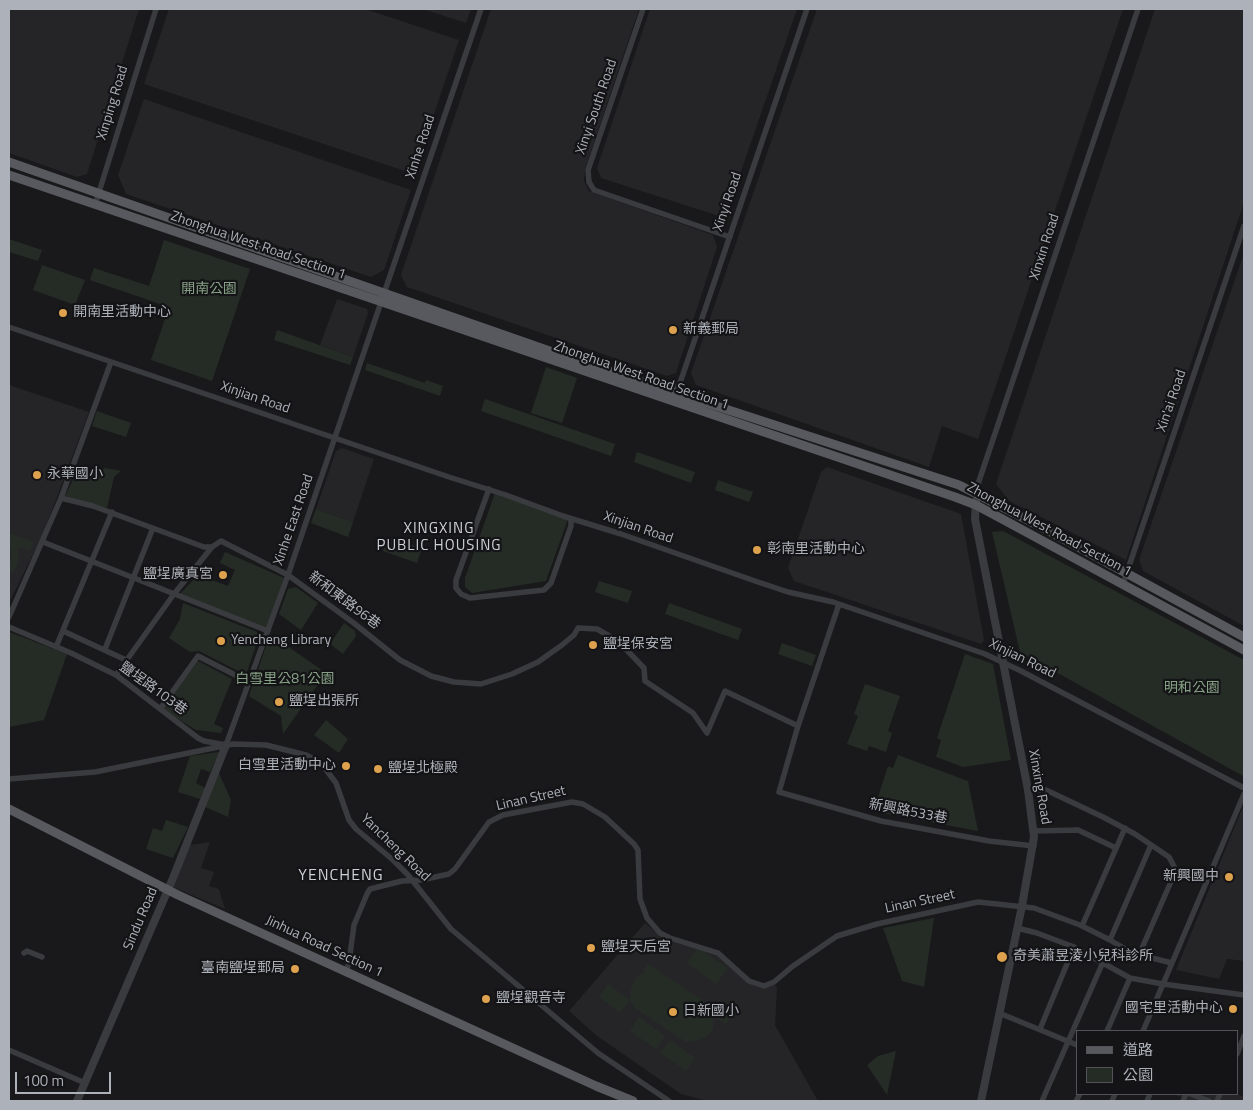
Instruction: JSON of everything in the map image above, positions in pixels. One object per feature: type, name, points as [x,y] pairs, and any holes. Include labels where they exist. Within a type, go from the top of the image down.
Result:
[{"type":"main road","name":"Zhonghua West Road Section 1","points":[[9,162],[666,399],[976,505],[1244,650]]},
{"type":"main road","name":"Zhonghua West Road Section 1","points":[[9,175],[95,205],[959,486],[1244,637]]},
{"type":"main road","name":"Jinhua Road Section 1","points":[[9,809],[167,890],[632,1101]]},
{"type":"street","name":"Xinping Road","points":[[95,205],[156,9]]},
{"type":"street","name":"Xinhe Road","points":[[383,298],[481,9]]},
{"type":"street","name":"Xinyi South Road","points":[[643,9],[588,170],[589,182],[594,190],[730,237]]},
{"type":"street","name":"Xinyi Road","points":[[666,399],[674,392],[680,382],[807,9]]},
{"type":"street","name":"Xinxin Road","points":[[977,494],[979,481],[1138,9]]},
{"type":"street","name":"Xin'ai Road","points":[[1123,584],[1244,226]]},
{"type":"street","name":"Xinhe East Road","points":[[226,745],[288,576],[383,298]]},
{"type":"street","name":"Xinjian Road","points":[[9,328],[457,480],[488,488],[571,519],[621,534],[755,581],[788,592],[839,604],[980,653],[1003,663],[1244,788]]},
{"type":"street","points":[[9,617],[61,498],[111,362]]},
{"type":"street","points":[[488,488],[456,580],[456,588],[461,594],[470,598],[544,590],[551,582],[571,519]]},
{"type":"street","name":"Xinxing Road","points":[[977,494],[975,519],[1028,790],[1034,831],[1034,846],[981,1101]]},
{"type":"street","points":[[61,498],[112,512],[199,546],[212,547]]},
{"type":"street","points":[[56,647],[112,512]]},
{"type":"street","points":[[105,649],[153,528]]},
{"type":"street","name":"新和東路96巷","points":[[212,547],[221,541],[288,576],[355,624],[400,660],[431,676],[454,682],[481,684],[512,674],[538,662],[574,635],[578,628],[597,629],[618,641],[644,668],[645,681],[693,714],[707,733],[726,691],[798,726]]},
{"type":"street","points":[[43,542],[268,631]]},
{"type":"street","points":[[116,675],[174,594],[212,547]]},
{"type":"street","points":[[798,726],[839,604]]},
{"type":"street","name":"鹽埕路103巷","points":[[9,627],[116,675],[204,741],[226,745]]},
{"type":"street","name":"鹽埕路103巷","points":[[63,631],[126,660]]},
{"type":"street","points":[[160,709],[198,656],[249,682]]},
{"type":"street","name":"新興路533巷","points":[[798,726],[779,792],[881,822],[989,841],[1034,846]]},
{"type":"street","name":"Yancheng Road","points":[[9,780],[96,772],[226,745],[266,745],[306,754],[320,764],[336,784],[348,820],[352,825],[393,860],[413,881],[451,929],[590,1047],[669,1101]]},
{"type":"street","name":"Sindu Road","points":[[77,1101],[167,890],[226,745]]},
{"type":"street","points":[[1028,790],[1046,790],[1125,828],[1169,857],[1176,870],[1139,955]]},
{"type":"street","points":[[1143,1030],[1244,794]]},
{"type":"street","name":"Linan Street","points":[[346,972],[350,962],[354,924],[370,890],[402,881],[413,881],[449,874],[455,869],[489,822],[503,815],[572,802],[583,804],[605,817],[634,844],[638,850],[640,898],[647,918],[660,933],[718,953],[749,982],[764,986],[774,982],[837,936],[845,933],[877,924],[978,902],[1034,908],[1082,926],[1139,955],[1172,962]]},
{"type":"street","points":[[1082,926],[1125,828]]},
{"type":"street","points":[[1034,831],[1078,830],[1116,848]]},
{"type":"street","points":[[1110,940],[1151,844]]},
{"type":"street","points":[[1017,928],[1037,933],[1074,948],[1130,978],[1244,995]]},
{"type":"street","points":[[1040,1029],[1074,948]]},
{"type":"street","points":[[24,953],[27,951],[42,957]]},
{"type":"street","points":[[1042,1101],[1103,962]]},
{"type":"street","points":[[1107,1030],[1130,978]]},
{"type":"street","points":[[999,1013],[1076,1044]]},
{"type":"street","points":[[1238,1051],[1244,1036]]},
{"type":"street","points":[[9,1050],[85,1083]]},
{"type":"street","points":[[1193,1095],[1208,1101]]},
{"type":"shaded area","points":[[9,9],[139,9],[87,174],[77,177],[9,153]]},
{"type":"shaded area","points":[[169,9],[365,9],[459,40],[414,174],[144,84]]},
{"type":"shaded area","points":[[423,9],[471,9],[466,23]]},
{"type":"shaded area","points":[[491,9],[639,9],[585,169],[584,181],[589,191],[713,235],[717,247],[676,373],[667,376],[407,287],[401,275]]},
{"type":"shaded area","points":[[650,9],[797,9],[725,218],[601,178],[597,168]]},
{"type":"shaded area","points":[[817,9],[1123,9],[978,439],[942,426],[929,467],[696,385],[691,373]]},
{"type":"shaded area","points":[[1155,9],[1244,9],[1244,202],[1126,560],[1009,501],[996,484]]},
{"type":"shaded area","points":[[144,99],[411,190],[384,270],[371,277],[126,194],[118,175]]},
{"type":"shaded area","points":[[1244,253],[1244,626],[1143,571],[1139,560]]},
{"type":"shaded area","points":[[337,299],[367,309],[368,313],[353,357],[320,345]]},
{"type":"shaded area","name":"永華國小","points":[[9,385],[89,412],[43,534],[9,603]]},
{"type":"shaded area","points":[[342,448],[374,459],[353,522],[316,509],[336,451]]},
{"type":"shaded area","points":[[827,467],[961,514],[984,640],[981,644],[794,581],[788,568],[821,472]]},
{"type":"shaded area","name":"新興國中","points":[[1244,804],[1244,961],[1227,959],[1219,979],[1176,970]]},
{"type":"shaded area","points":[[210,842],[201,868],[214,872],[209,886],[219,889],[225,909],[173,887],[190,845]]},
{"type":"shaded area","name":"日新國小","points":[[645,923],[664,939],[714,953],[744,978],[764,985],[774,983],[777,988],[775,1025],[818,1101],[707,1101],[681,1094],[597,1036],[569,1011]]},
{"type":"shaded area","points":[[1238,1094],[1244,1097],[1244,1101],[1191,1101],[1176,1095]]},
{"type":"green space","points":[[9,239],[42,250],[38,261],[9,252]]},
{"type":"green space","name":"開南公園","points":[[164,240],[250,269],[212,381],[151,360],[169,307],[90,280],[94,268],[149,286]]},
{"type":"green space","points":[[42,265],[85,280],[75,305],[33,290]]},
{"type":"green space","points":[[277,330],[353,357],[350,365],[274,340]]},
{"type":"green space","points":[[367,363],[425,383],[426,380],[443,386],[440,396],[365,370]]},
{"type":"green space","points":[[546,367],[577,378],[562,423],[531,413]]},
{"type":"green space","points":[[485,399],[615,444],[611,456],[481,411]]},
{"type":"green space","points":[[97,411],[131,423],[126,437],[92,426]]},
{"type":"green space","points":[[637,452],[695,472],[691,483],[634,462]]},
{"type":"green space","points":[[105,468],[121,471],[114,477],[107,508],[65,496],[76,474],[87,478]]},
{"type":"green space","points":[[718,480],[753,492],[749,502],[715,490]]},
{"type":"green space","points":[[495,493],[568,519],[546,581],[472,593],[465,587],[465,578]]},
{"type":"green space","points":[[316,509],[353,522],[348,537],[311,523]]},
{"type":"green space","name":"明和公園","points":[[1003,531],[1244,660],[1243,776],[1020,652],[992,532]]},
{"type":"green space","points":[[9,533],[33,542],[30,550],[18,547],[18,563],[16,568],[9,574],[9,563],[12,556]]},
{"type":"green space","points":[[388,537],[422,548],[417,563],[383,551]]},
{"type":"green space","points":[[225,552],[284,578],[266,629],[180,594],[198,575],[228,586],[235,570],[220,563]]},
{"type":"green space","points":[[599,581],[632,591],[628,603],[595,592]]},
{"type":"green space","points":[[296,587],[318,603],[301,630],[279,614],[288,589]]},
{"type":"green space","points":[[183,603],[257,632],[259,636],[246,675],[199,651],[190,652],[169,638],[180,619]]},
{"type":"green space","points":[[669,603],[742,629],[738,640],[665,614]]},
{"type":"green space","points":[[344,623],[355,631],[356,636],[343,654],[330,644]]},
{"type":"green space","points":[[9,632],[67,654],[44,720],[9,727],[10,670]]},
{"type":"green space","name":"白雪里公81公園","points":[[270,634],[326,673],[283,734],[281,716],[249,696]]},
{"type":"green space","points":[[782,643],[816,655],[812,666],[778,654]]},
{"type":"green space","points":[[965,654],[993,664],[1011,760],[963,767],[936,757],[941,740],[937,738]]},
{"type":"green space","points":[[198,661],[232,679],[214,724],[223,728],[221,733],[196,730],[162,709]]},
{"type":"green space","points":[[865,684],[900,696],[888,731],[892,733],[886,752],[869,746],[867,751],[847,744],[858,716],[854,714]]},
{"type":"green space","points":[[326,720],[348,739],[339,753],[314,735]]},
{"type":"green space","points":[[219,752],[210,772],[201,769],[196,783],[205,788],[200,799],[178,792],[190,756]]},
{"type":"green space","points":[[898,755],[968,781],[978,831],[874,810],[888,766],[893,768]]},
{"type":"green space","points":[[218,771],[231,800],[228,817],[203,806]]},
{"type":"green space","points":[[166,820],[188,827],[173,858],[146,849],[153,828],[162,831]]},
{"type":"green space","points":[[934,918],[924,987],[902,981],[883,928]]},
{"type":"green space","points":[[698,948],[728,968],[716,984],[687,963]]},
{"type":"green space","points":[[648,964],[730,1018],[726,1024],[714,1017],[713,1029],[706,1037],[686,1042],[635,1008],[630,1000],[631,988],[638,975],[646,972],[644,970]]},
{"type":"green space","points":[[608,984],[630,1000],[620,1013],[599,997]]},
{"type":"green space","points":[[639,1017],[665,1036],[656,1049],[630,1031]]},
{"type":"green space","points":[[670,1040],[695,1058],[686,1071],[660,1053]]},
{"type":"green space","points":[[896,1051],[887,1095],[867,1065],[878,1056]]},
{"type":"place","name":"開南里活動中心","points":[[63,313]]},
{"type":"place","name":"新義郵局","points":[[673,330]]},
{"type":"place","name":"永華國小","points":[[37,475]]},
{"type":"place","name":"彰南里活動中心","points":[[757,550]]},
{"type":"place","name":"鹽埕廣真宮","points":[[223,575]]},
{"type":"place","name":"Yencheng Library","points":[[221,641]]},
{"type":"place","name":"鹽埕保安宮","points":[[593,645]]},
{"type":"place","name":"鹽埕出張所","points":[[279,702]]},
{"type":"place","name":"白雪里活動中心","points":[[346,766]]},
{"type":"place","name":"鹽埕北極殿","points":[[378,769]]},
{"type":"place","name":"新興國中","points":[[1229,877]]},
{"type":"place","name":"鹽埕天后宮","points":[[591,948]]},
{"type":"place","name":"奇美蕭昱淩小兒科診所","points":[[1002,957]]},
{"type":"place","name":"臺南鹽埕郵局","points":[[295,969]]},
{"type":"place","name":"鹽埕觀音寺","points":[[486,999]]},
{"type":"place","name":"國宅里活動中心","points":[[1233,1009]]},
{"type":"place","name":"日新國小","points":[[673,1012]]},
{"type":"district","name":"XINGXING PUBLIC HOUSING","points":[[439,538]]},
{"type":"district","name":"YENCHENG","points":[[341,876]]}]
